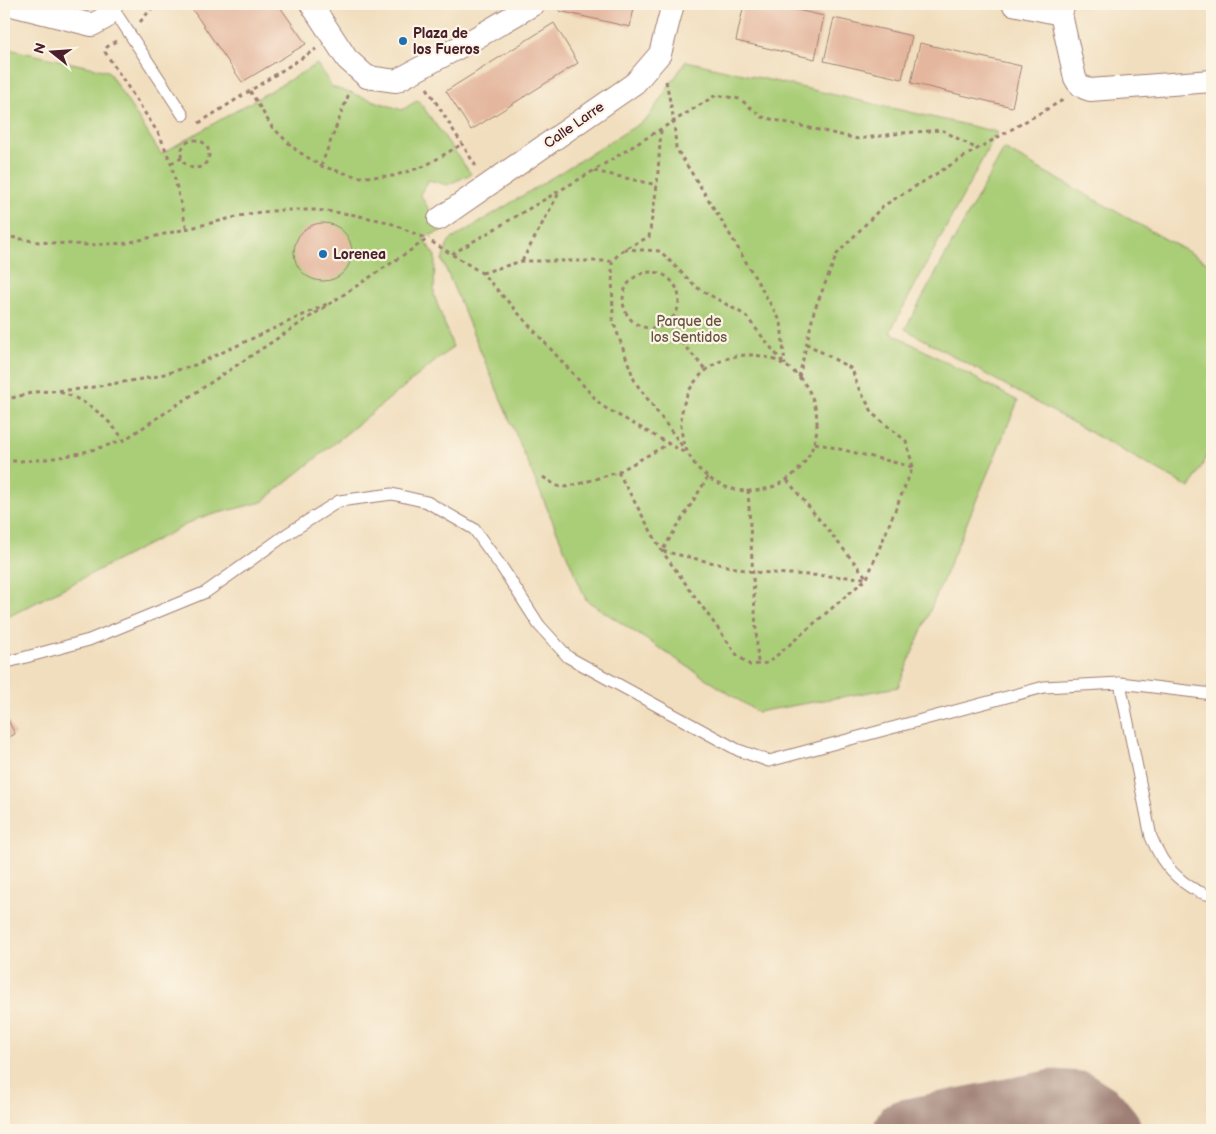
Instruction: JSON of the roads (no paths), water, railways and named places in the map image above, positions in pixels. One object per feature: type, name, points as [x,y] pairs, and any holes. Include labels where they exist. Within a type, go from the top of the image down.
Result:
[{"type":"street","points":[[8,4],[92,25],[105,18],[112,5]]},
{"type":"street","points":[[311,4],[347,59],[358,70],[367,77],[396,81],[467,44],[534,4]]},
{"type":"street","name":"Calle Larre","points":[[440,219],[635,83],[660,54],[673,4]]},
{"type":"street","points":[[1014,4],[1062,9],[1075,78],[1080,86],[1090,90],[1212,81]]},
{"type":"lane","points":[[112,5],[183,115]]},
{"type":"lane","points":[[4,664],[89,640],[206,592],[287,534],[339,501],[392,494],[427,502],[474,529],[503,569],[539,625],[568,657],[738,750],[769,760],[1044,688],[1120,683],[1212,694]]},
{"type":"lane","points":[[1120,683],[1151,837],[1162,859],[1181,880],[1205,895],[1212,896]]},
{"type":"place","name":"Plaza de los Fueros","points":[[403,41]]},
{"type":"place","name":"Lorenea","points":[[323,254]]},
{"type":"park label","name":"Parque de los Sentidos","points":[[689,330]]}]
